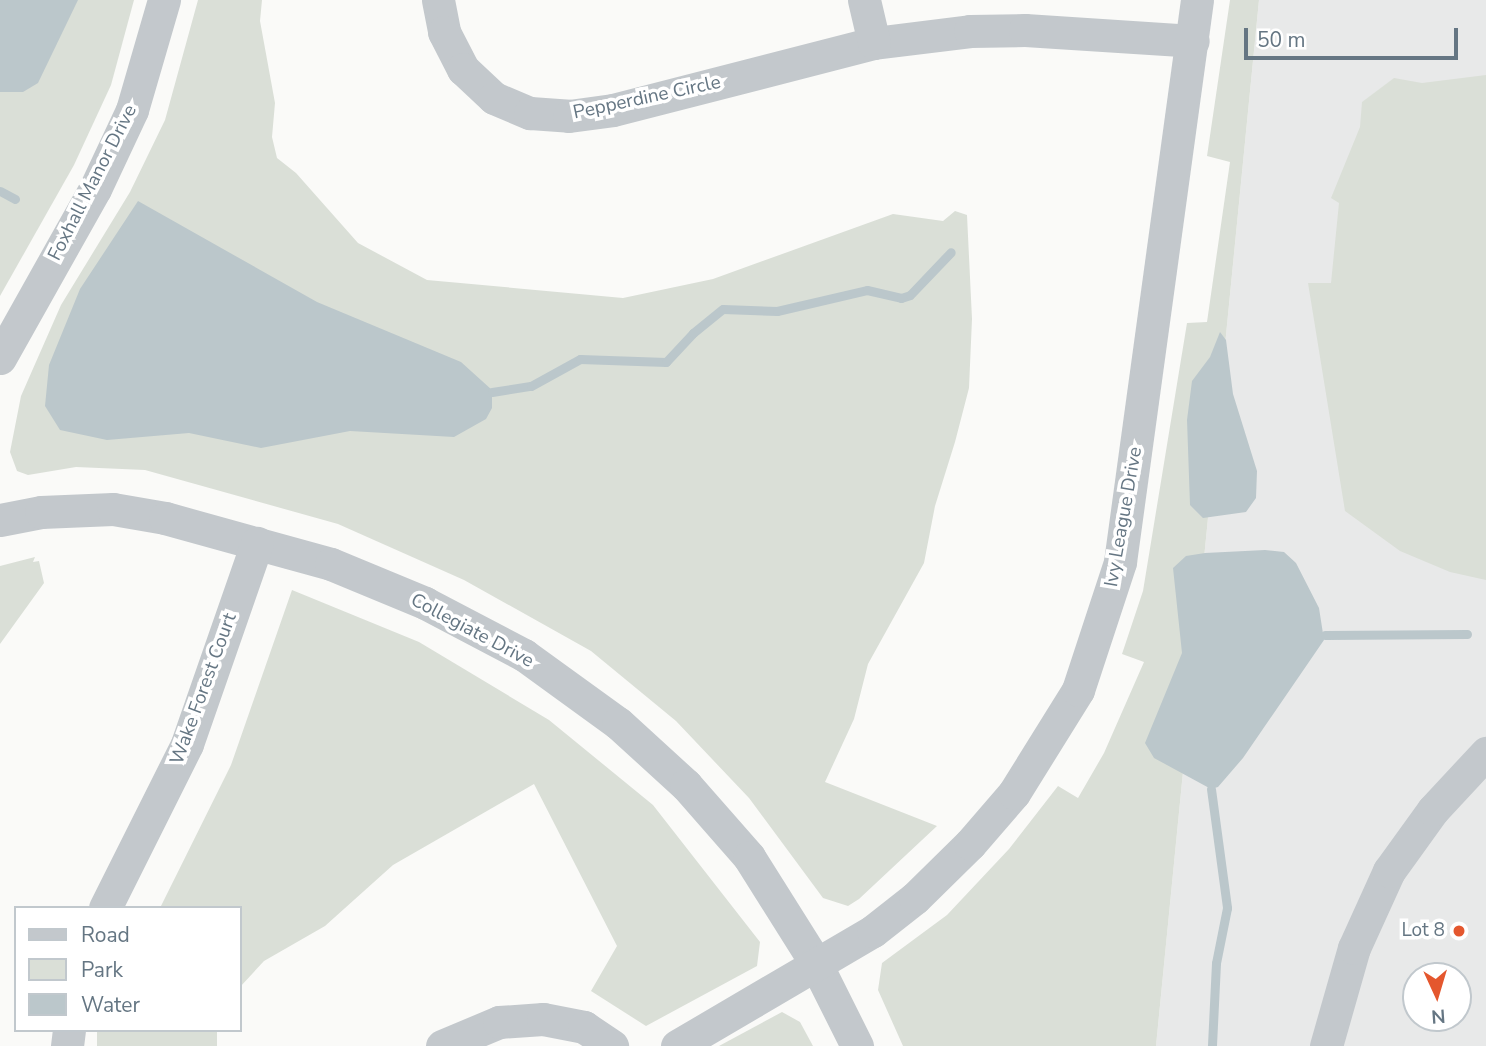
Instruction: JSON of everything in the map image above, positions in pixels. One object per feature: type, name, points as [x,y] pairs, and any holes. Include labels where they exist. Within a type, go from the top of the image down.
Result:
[{"type":"street","name":"Foxhall Manor Drive","points":[[0,358],[95,189],[132,110],[164,0]]},
{"type":"street","name":"Pepperdine Circle","points":[[438,0],[444,32],[463,69],[494,98],[530,113],[569,117],[613,110],[874,43],[970,31],[1026,30],[1193,41]]},
{"type":"street","points":[[864,0],[874,43]]},
{"type":"street","name":"Ivy League Drive","points":[[677,1046],[815,962],[873,931],[970,844],[1014,793],[1077,690],[1120,562],[1197,0]]},
{"type":"street","name":"Collegiate Drive","points":[[0,520],[41,512],[113,509],[165,518],[331,564],[425,603],[524,655],[618,723],[686,785],[749,857],[815,962],[857,1046]]},
{"type":"street","name":"Wake Forest Court","points":[[106,906],[187,744],[257,543]]},
{"type":"street","points":[[1326,1046],[1354,948],[1390,871],[1433,810],[1486,753]]},
{"type":"street","points":[[442,1046],[499,1022],[543,1019],[584,1027],[612,1046]]},
{"type":"shaded area","points":[[1259,0],[1486,0],[1486,1046],[1156,1046]]},
{"type":"green space","points":[[0,0],[134,0],[111,85],[74,165],[0,296]]},
{"type":"green space","points":[[198,0],[262,0],[260,21],[275,103],[272,137],[277,158],[296,173],[358,243],[427,280],[623,298],[713,279],[893,214],[943,221],[955,211],[967,215],[972,319],[969,388],[935,506],[924,563],[868,664],[854,719],[825,782],[937,826],[859,899],[848,906],[823,898],[749,798],[676,721],[591,651],[464,580],[338,524],[145,470],[76,467],[28,475],[17,471],[10,452],[21,396],[61,305],[130,192],[165,120]]},
{"type":"green space","points":[[1230,0],[1259,0],[1156,1046],[903,1046],[878,990],[882,963],[947,915],[1009,849],[1058,786],[1078,798],[1104,753],[1144,662],[1122,654],[1143,591],[1187,323],[1207,322],[1230,162],[1207,156]]},
{"type":"green space","points":[[1486,75],[1486,580],[1450,572],[1400,551],[1345,511],[1308,283],[1331,283],[1339,203],[1331,198],[1360,127],[1362,102],[1394,78],[1422,83]]},
{"type":"green space","points":[[35,557],[33,562],[39,561],[44,583],[0,644],[0,566]]},
{"type":"green space","points":[[292,590],[419,642],[549,720],[653,805],[760,942],[757,966],[646,1026],[591,991],[617,946],[534,784],[393,865],[325,926],[264,961],[242,985],[242,906],[161,906],[231,765]]},
{"type":"green space","points":[[782,1012],[800,1022],[813,1046],[719,1046]]},
{"type":"green space","points":[[97,1032],[217,1032],[217,1046],[97,1046]]},
{"type":"water","points":[[0,0],[78,0],[38,83],[23,92],[0,92]]},
{"type":"water","points":[[138,201],[317,302],[461,362],[492,390],[492,408],[486,419],[454,437],[350,431],[261,448],[189,433],[107,440],[60,430],[45,406],[49,365],[80,289]]},
{"type":"water","points":[[1220,332],[1226,340],[1233,394],[1257,471],[1256,498],[1246,512],[1203,518],[1190,505],[1187,420],[1192,381],[1210,357]]},
{"type":"water","points":[[1265,550],[1284,552],[1296,563],[1319,608],[1324,640],[1243,758],[1218,787],[1211,789],[1154,758],[1145,743],[1182,653],[1173,568],[1186,556]]},
{"type":"waterway","points":[[0,191],[15,199]]},
{"type":"waterway","points":[[492,392],[531,386],[580,359],[666,362],[693,333],[723,309],[777,311],[867,290],[901,298],[910,295],[951,252]]},
{"type":"waterway","points":[[1325,635],[1467,634]]},
{"type":"waterway","points":[[1211,789],[1227,908],[1216,963],[1212,1046]]},
{"type":"place","name":"Lot 8","points":[[1459,931]]}]
